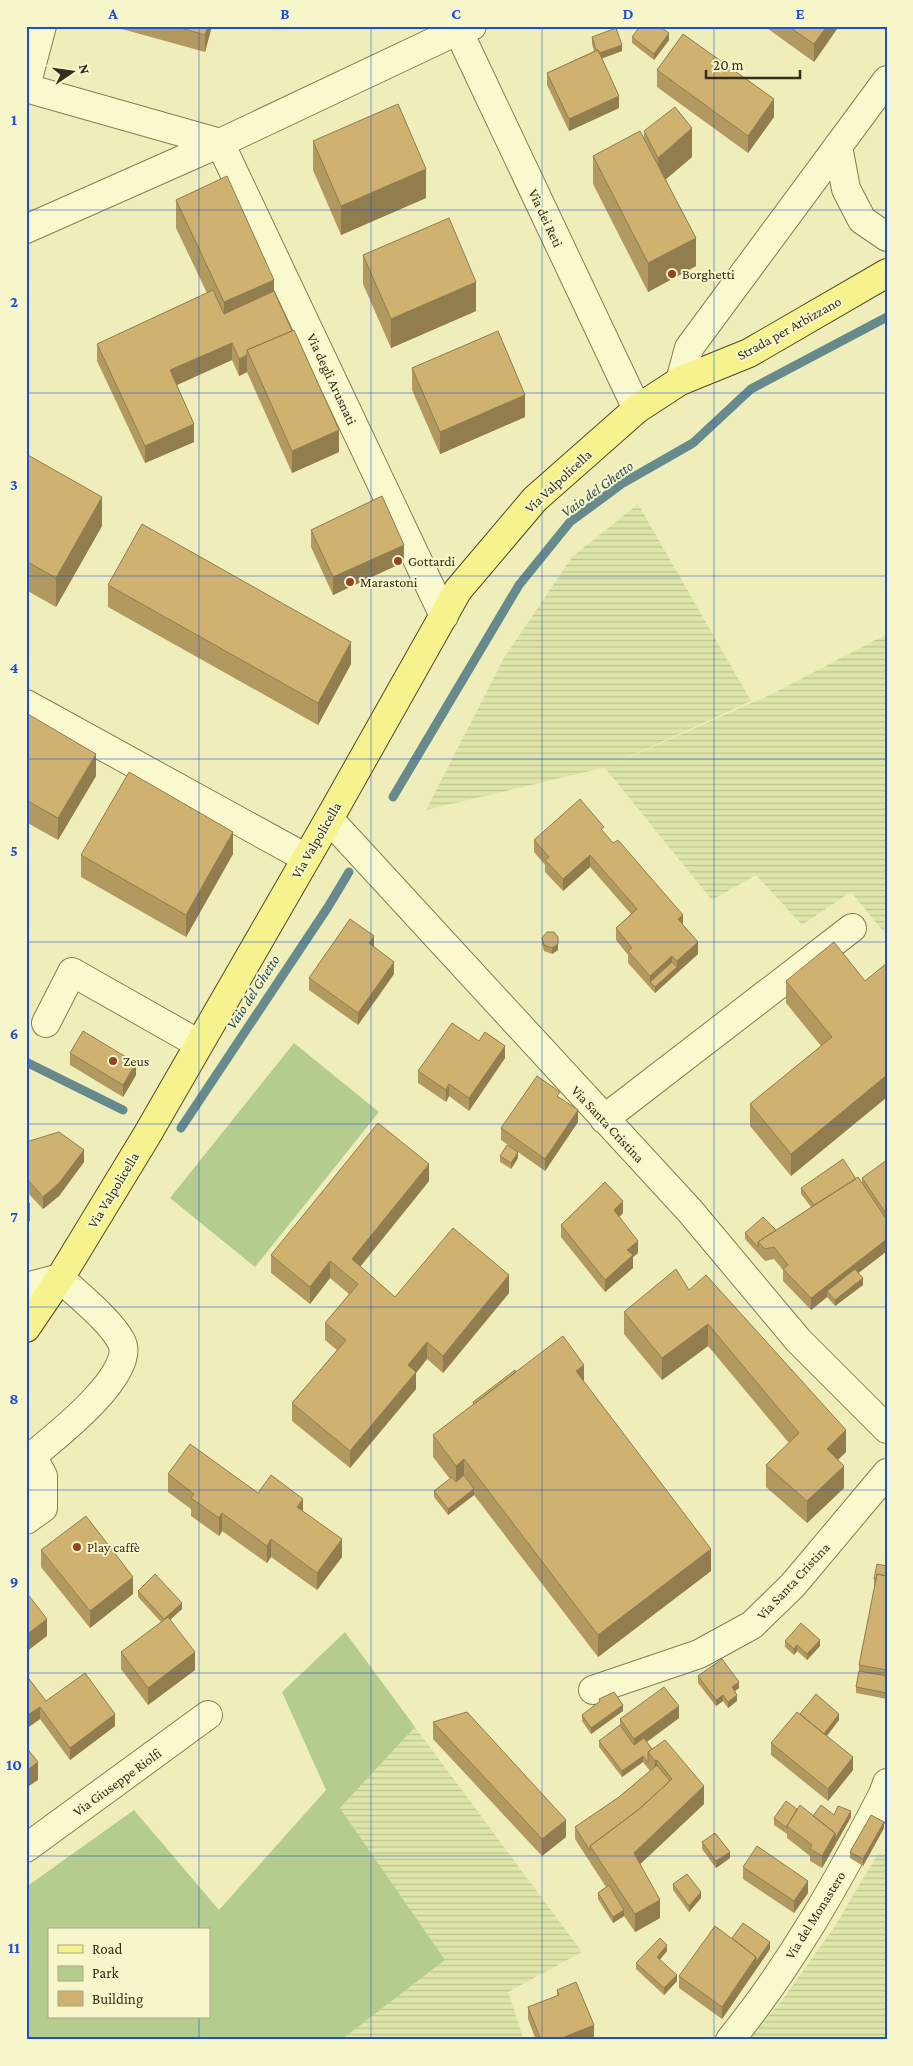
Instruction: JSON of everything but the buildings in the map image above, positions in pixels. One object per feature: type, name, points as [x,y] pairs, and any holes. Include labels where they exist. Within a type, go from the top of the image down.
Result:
[{"type":"main road","name":"Strada per Arbizzano","points":[[637,409],[680,381],[749,353],[887,273]]},
{"type":"main road","name":"Via Valpolicella","points":[[26,1328],[60,1278],[147,1135],[458,590],[535,499],[637,409]]},
{"type":"street","points":[[42,26],[26,87],[220,143]]},
{"type":"street","points":[[26,229],[220,143],[462,28]]},
{"type":"street","name":"Via dei Reti","points":[[462,28],[637,409]]},
{"type":"street","points":[[680,381],[689,348],[887,80]]},
{"type":"street","name":"Via degli Arusnati","points":[[220,143],[444,616]]},
{"type":"street","points":[[838,146],[846,189],[862,220],[887,237]]},
{"type":"street","points":[[26,704],[306,858]]},
{"type":"street","name":"Via Santa Cristina","points":[[329,819],[690,1211],[798,1340],[887,1429]]},
{"type":"street","points":[[604,1119],[852,928]]},
{"type":"street","points":[[46,1023],[72,972],[199,1044]]},
{"type":"street","points":[[26,1286],[60,1278],[109,1324],[122,1342],[123,1360],[109,1384],[76,1419],[32,1456],[43,1476],[43,1508],[26,1520]]},
{"type":"street","name":"Via Santa Cristina","points":[[593,1690],[699,1654],[752,1625],[793,1584],[887,1473]]},
{"type":"street","name":"Via Giuseppe Riolfi","points":[[26,1848],[208,1715]]},
{"type":"street","name":"Via del Monastero","points":[[730,2040],[762,2001],[799,1943],[850,1858],[883,1794],[887,1782]]},
{"type":"green space","points":[[638,504],[751,701],[607,767],[426,810],[504,658],[572,557]]},
{"type":"green space","points":[[887,634],[887,936],[851,892],[802,925],[756,875],[712,900],[605,768],[772,694]]},
{"type":"green space","points":[[294,1043],[379,1112],[255,1267],[170,1198]]},
{"type":"green space","points":[[345,1632],[415,1727],[340,1808],[445,1960],[341,2040],[26,2040],[26,1887],[134,1810],[219,1910],[326,1790],[282,1692]]},
{"type":"green space","points":[[415,1727],[582,1952],[508,1992],[524,2040],[341,2040],[445,1960],[340,1808]]},
{"type":"green space","points":[[887,1854],[887,2040],[748,2040],[783,1999],[835,1926],[877,1855]]},
{"type":"waterway","name":"Vaio del Ghetto","points":[[393,797],[519,585],[570,522],[623,483],[693,443],[751,389],[887,317]]},
{"type":"waterway","name":"Vaio del Ghetto","points":[[181,1128],[328,907],[349,872]]},
{"type":"waterway","name":"Vaio del Ghetto","points":[[26,1062],[123,1110]]},
{"type":"place","name":"Borghetti","points":[[672,274]]},
{"type":"place","name":"Gottardi","points":[[398,561]]},
{"type":"place","name":"Marastoni","points":[[350,582]]},
{"type":"place","name":"Zeus","points":[[113,1061]]},
{"type":"place","name":"Play caffè","points":[[77,1547]]}]
